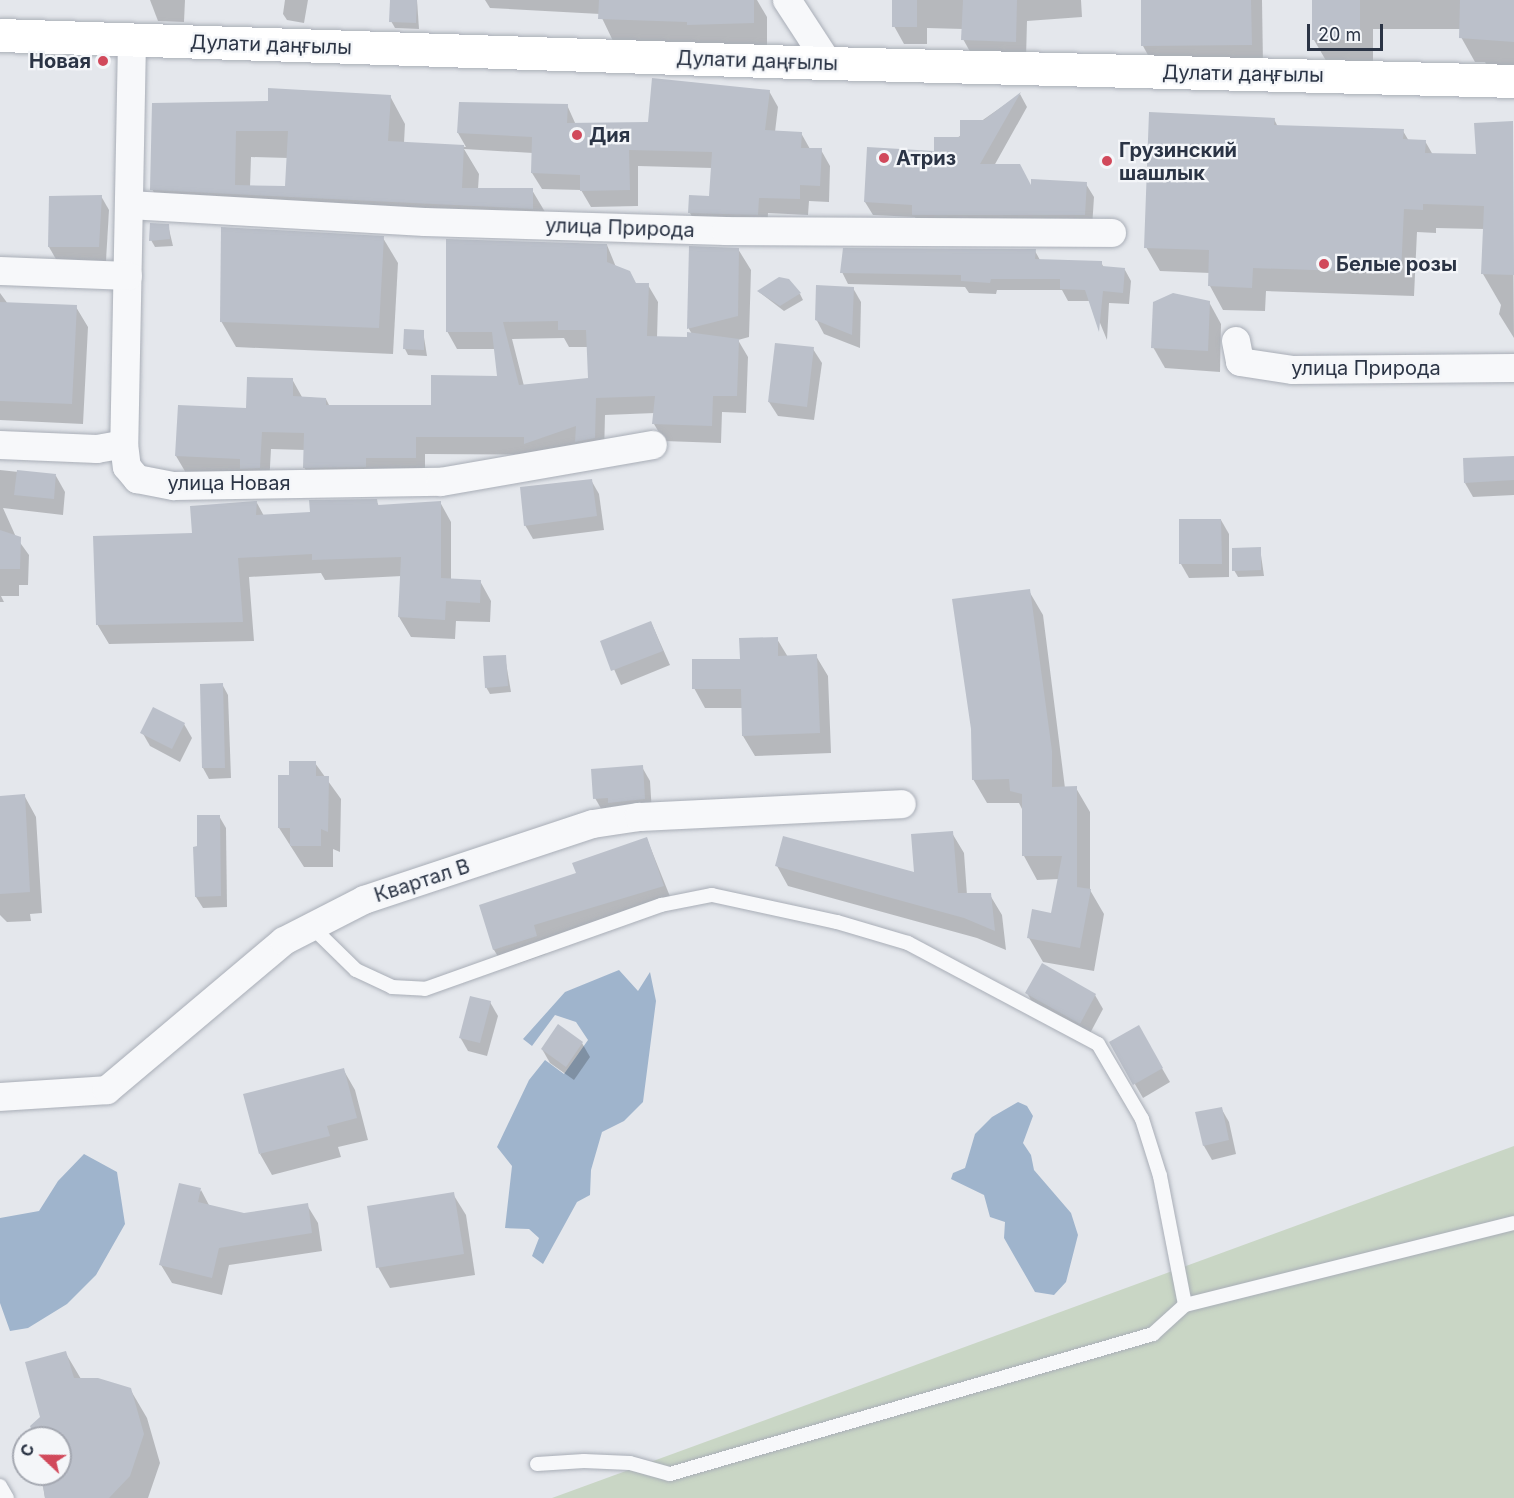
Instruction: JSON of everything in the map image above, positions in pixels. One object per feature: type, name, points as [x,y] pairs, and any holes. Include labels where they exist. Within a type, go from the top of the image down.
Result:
[{"type":"main road","name":"Дулати даңғылы","points":[[0,35],[828,63],[1514,81]]},
{"type":"street","points":[[787,0],[828,63]]},
{"type":"street","name":"улица Новая","points":[[132,41],[124,444],[127,467],[137,479],[174,486],[441,482],[653,445]]},
{"type":"street","name":"улица Природа","points":[[129,205],[425,222],[703,230],[1112,233]]},
{"type":"street","points":[[0,271],[128,276]]},
{"type":"street","name":"улица Природа","points":[[1236,341],[1240,362],[1293,370],[1514,368]]},
{"type":"street","points":[[0,445],[97,449],[124,444]]},
{"type":"street","name":"Квартал В","points":[[0,1098],[107,1090],[284,941],[311,926],[364,900],[593,824],[639,817],[902,804]]},
{"type":"lane","points":[[311,926],[356,970],[392,987],[425,989],[661,905],[712,894],[837,922],[908,943],[1098,1044],[1142,1119],[1161,1176],[1185,1305]]},
{"type":"lane","points":[[537,1464],[584,1461],[630,1463],[670,1474],[1153,1334],[1185,1305],[1514,1223]]},
{"type":"lane","points":[[0,1486],[7,1498]]},
{"type":"green space","points":[[1514,1146],[1514,1498],[552,1498]]},
{"type":"water","points":[[619,970],[638,991],[650,972],[656,1001],[643,1102],[624,1121],[602,1132],[591,1170],[590,1195],[577,1202],[543,1264],[532,1256],[539,1238],[529,1229],[505,1228],[512,1166],[497,1147],[529,1080],[545,1060],[564,1074],[588,1040],[576,1022],[555,1015],[532,1046],[523,1039],[565,992]]},
{"type":"water","points":[[1018,1102],[1027,1106],[1033,1116],[1023,1143],[1031,1155],[1034,1170],[1071,1213],[1078,1235],[1066,1282],[1054,1295],[1035,1292],[1004,1238],[1005,1222],[990,1217],[984,1195],[951,1179],[953,1173],[965,1168],[975,1134],[992,1117]]},
{"type":"water","points":[[84,1154],[117,1172],[125,1224],[96,1275],[67,1304],[28,1328],[10,1331],[0,1303],[0,1218],[39,1211],[58,1181]]},
{"type":"building","points":[[390,0],[417,0],[416,23],[389,22]]},
{"type":"building","points":[[599,0],[754,0],[754,23],[687,25],[687,22],[598,19]]},
{"type":"building","points":[[892,0],[917,0],[917,27],[892,27]]},
{"type":"building","points":[[963,0],[1017,0],[1016,42],[961,40]]},
{"type":"building","points":[[1141,0],[1251,0],[1252,45],[1141,46]]},
{"type":"building","points":[[1312,0],[1360,0],[1360,40],[1312,40]]},
{"type":"building","points":[[1460,0],[1514,0],[1514,42],[1459,38]]},
{"type":"building","points":[[652,78],[770,90],[765,130],[802,132],[801,148],[822,148],[820,186],[800,185],[800,199],[759,198],[758,215],[688,213],[689,195],[709,196],[712,152],[629,150],[630,190],[580,191],[580,175],[531,173],[532,137],[457,133],[459,102],[568,104],[567,123],[648,122]]},
{"type":"building","points":[[268,88],[391,95],[388,141],[464,145],[462,188],[533,188],[533,209],[150,190],[152,103],[268,101]],"holes":[[[236,131],[288,131],[285,186],[235,185]]]},
{"type":"building","points":[[1021,92],[980,164],[1020,164],[1031,185],[1031,179],[1087,182],[1085,215],[912,215],[912,205],[864,202],[867,147],[934,151],[934,137],[960,137],[960,120],[984,120]]},
{"type":"building","points":[[1149,112],[1275,118],[1274,125],[1404,129],[1403,139],[1426,140],[1425,153],[1476,154],[1474,123],[1513,121],[1514,275],[1481,274],[1484,206],[1423,204],[1423,210],[1404,209],[1401,273],[1253,268],[1252,288],[1208,286],[1209,250],[1144,248]]},
{"type":"building","points":[[102,195],[99,247],[48,247],[49,196]]},
{"type":"building","points":[[150,223],[169,224],[170,239],[149,241]]},
{"type":"building","points":[[221,227],[384,236],[379,328],[220,322]]},
{"type":"building","points":[[446,239],[607,244],[607,262],[630,271],[636,283],[649,283],[647,336],[687,337],[687,332],[739,339],[737,396],[713,396],[712,426],[652,424],[655,396],[596,398],[595,438],[575,442],[576,426],[524,444],[524,437],[416,437],[416,458],[366,458],[366,467],[303,468],[304,433],[262,432],[260,468],[240,469],[240,459],[175,456],[178,405],[246,408],[247,377],[293,378],[293,396],[326,398],[326,405],[431,405],[431,375],[497,376],[492,332],[446,332]],"holes":[[[558,321],[558,330],[586,330],[588,378],[519,385],[503,322]]]},
{"type":"building","points":[[689,246],[739,248],[738,316],[687,329]]},
{"type":"building","points":[[843,248],[1036,249],[1035,259],[1102,261],[1102,266],[1125,268],[1123,293],[1103,291],[1099,332],[1085,290],[1060,289],[1060,279],[991,279],[990,283],[961,281],[961,275],[840,273]]},
{"type":"building","points":[[779,277],[789,279],[801,293],[780,306],[757,291]]},
{"type":"building","points":[[816,285],[854,287],[852,335],[815,320]]},
{"type":"building","points":[[1173,293],[1210,301],[1208,351],[1151,348],[1153,302]]},
{"type":"building","points":[[0,302],[77,305],[72,404],[0,401]]},
{"type":"building","points":[[404,329],[424,330],[424,350],[403,349]]},
{"type":"building","points":[[775,343],[814,347],[807,407],[768,402]]},
{"type":"building","points":[[1514,456],[1514,480],[1464,483],[1463,458]]},
{"type":"building","points":[[17,470],[56,474],[54,499],[14,495]]},
{"type":"building","points":[[592,479],[597,516],[524,526],[520,487]]},
{"type":"building","points":[[377,499],[378,505],[441,501],[441,578],[481,580],[480,603],[446,601],[445,620],[398,617],[401,557],[312,560],[312,554],[238,558],[243,622],[96,625],[93,536],[192,533],[190,506],[257,501],[256,515],[310,512],[309,500]]},
{"type":"building","points":[[1179,519],[1221,519],[1222,564],[1179,564]]},
{"type":"building","points":[[0,530],[21,537],[20,569],[0,569]]},
{"type":"building","points":[[1261,547],[1261,570],[1232,571],[1232,548]]},
{"type":"building","points":[[1030,589],[1052,751],[1052,787],[1077,786],[1077,887],[1091,889],[1080,948],[1027,938],[1032,909],[1051,913],[1062,856],[1022,856],[1022,794],[1010,791],[1009,779],[972,780],[971,729],[952,599]]},
{"type":"building","points":[[651,621],[663,651],[611,671],[600,641]]},
{"type":"building","points":[[778,637],[778,656],[817,654],[820,733],[742,736],[741,689],[692,689],[692,659],[740,659],[739,638]]},
{"type":"building","points":[[506,655],[508,686],[485,688],[483,656]]},
{"type":"building","points":[[223,683],[225,768],[202,768],[200,684]]},
{"type":"building","points":[[153,707],[185,723],[172,749],[140,733]]},
{"type":"building","points":[[289,761],[316,761],[316,776],[329,776],[328,832],[321,829],[321,846],[290,846],[290,828],[278,828],[278,775],[289,775]]},
{"type":"building","points":[[643,765],[645,799],[608,803],[608,798],[593,799],[591,769]]},
{"type":"building","points":[[25,794],[30,892],[0,894],[0,796]]},
{"type":"building","points":[[197,815],[220,815],[221,896],[195,897],[193,847],[197,846]]},
{"type":"building","points":[[953,831],[958,893],[991,893],[995,931],[964,918],[775,866],[783,836],[914,872],[911,834]]},
{"type":"building","points":[[647,837],[664,886],[534,925],[537,936],[493,950],[479,905],[576,873],[572,863]]},
{"type":"building","points":[[1042,963],[1096,994],[1080,1024],[1025,993]]},
{"type":"building","points":[[470,996],[491,1001],[480,1043],[459,1038]]},
{"type":"building","points":[[558,1024],[583,1042],[566,1067],[541,1049]]},
{"type":"building","points":[[1139,1025],[1163,1068],[1133,1085],[1109,1042]]},
{"type":"building","points":[[344,1068],[357,1118],[327,1126],[330,1136],[259,1154],[243,1094]]},
{"type":"building","points":[[1222,1107],[1229,1140],[1203,1146],[1195,1112]]},
{"type":"building","points":[[179,1183],[201,1188],[198,1202],[244,1213],[308,1203],[312,1233],[219,1248],[212,1278],[159,1265]]},
{"type":"building","points":[[454,1192],[464,1254],[376,1268],[367,1206]]},
{"type":"building","points":[[66,1351],[74,1378],[98,1378],[131,1388],[144,1434],[130,1476],[109,1498],[45,1498],[43,1486],[72,1486],[72,1426],[30,1426],[40,1417],[25,1362]]},
{"type":"place","name":"Новая","points":[[103,61]]},
{"type":"place","name":"Дия","points":[[577,135]]},
{"type":"place","name":"Атриз","points":[[884,158]]},
{"type":"place","name":"Грузинский шашлык","points":[[1107,161]]},
{"type":"place","name":"Белые розы","points":[[1324,264]]}]
